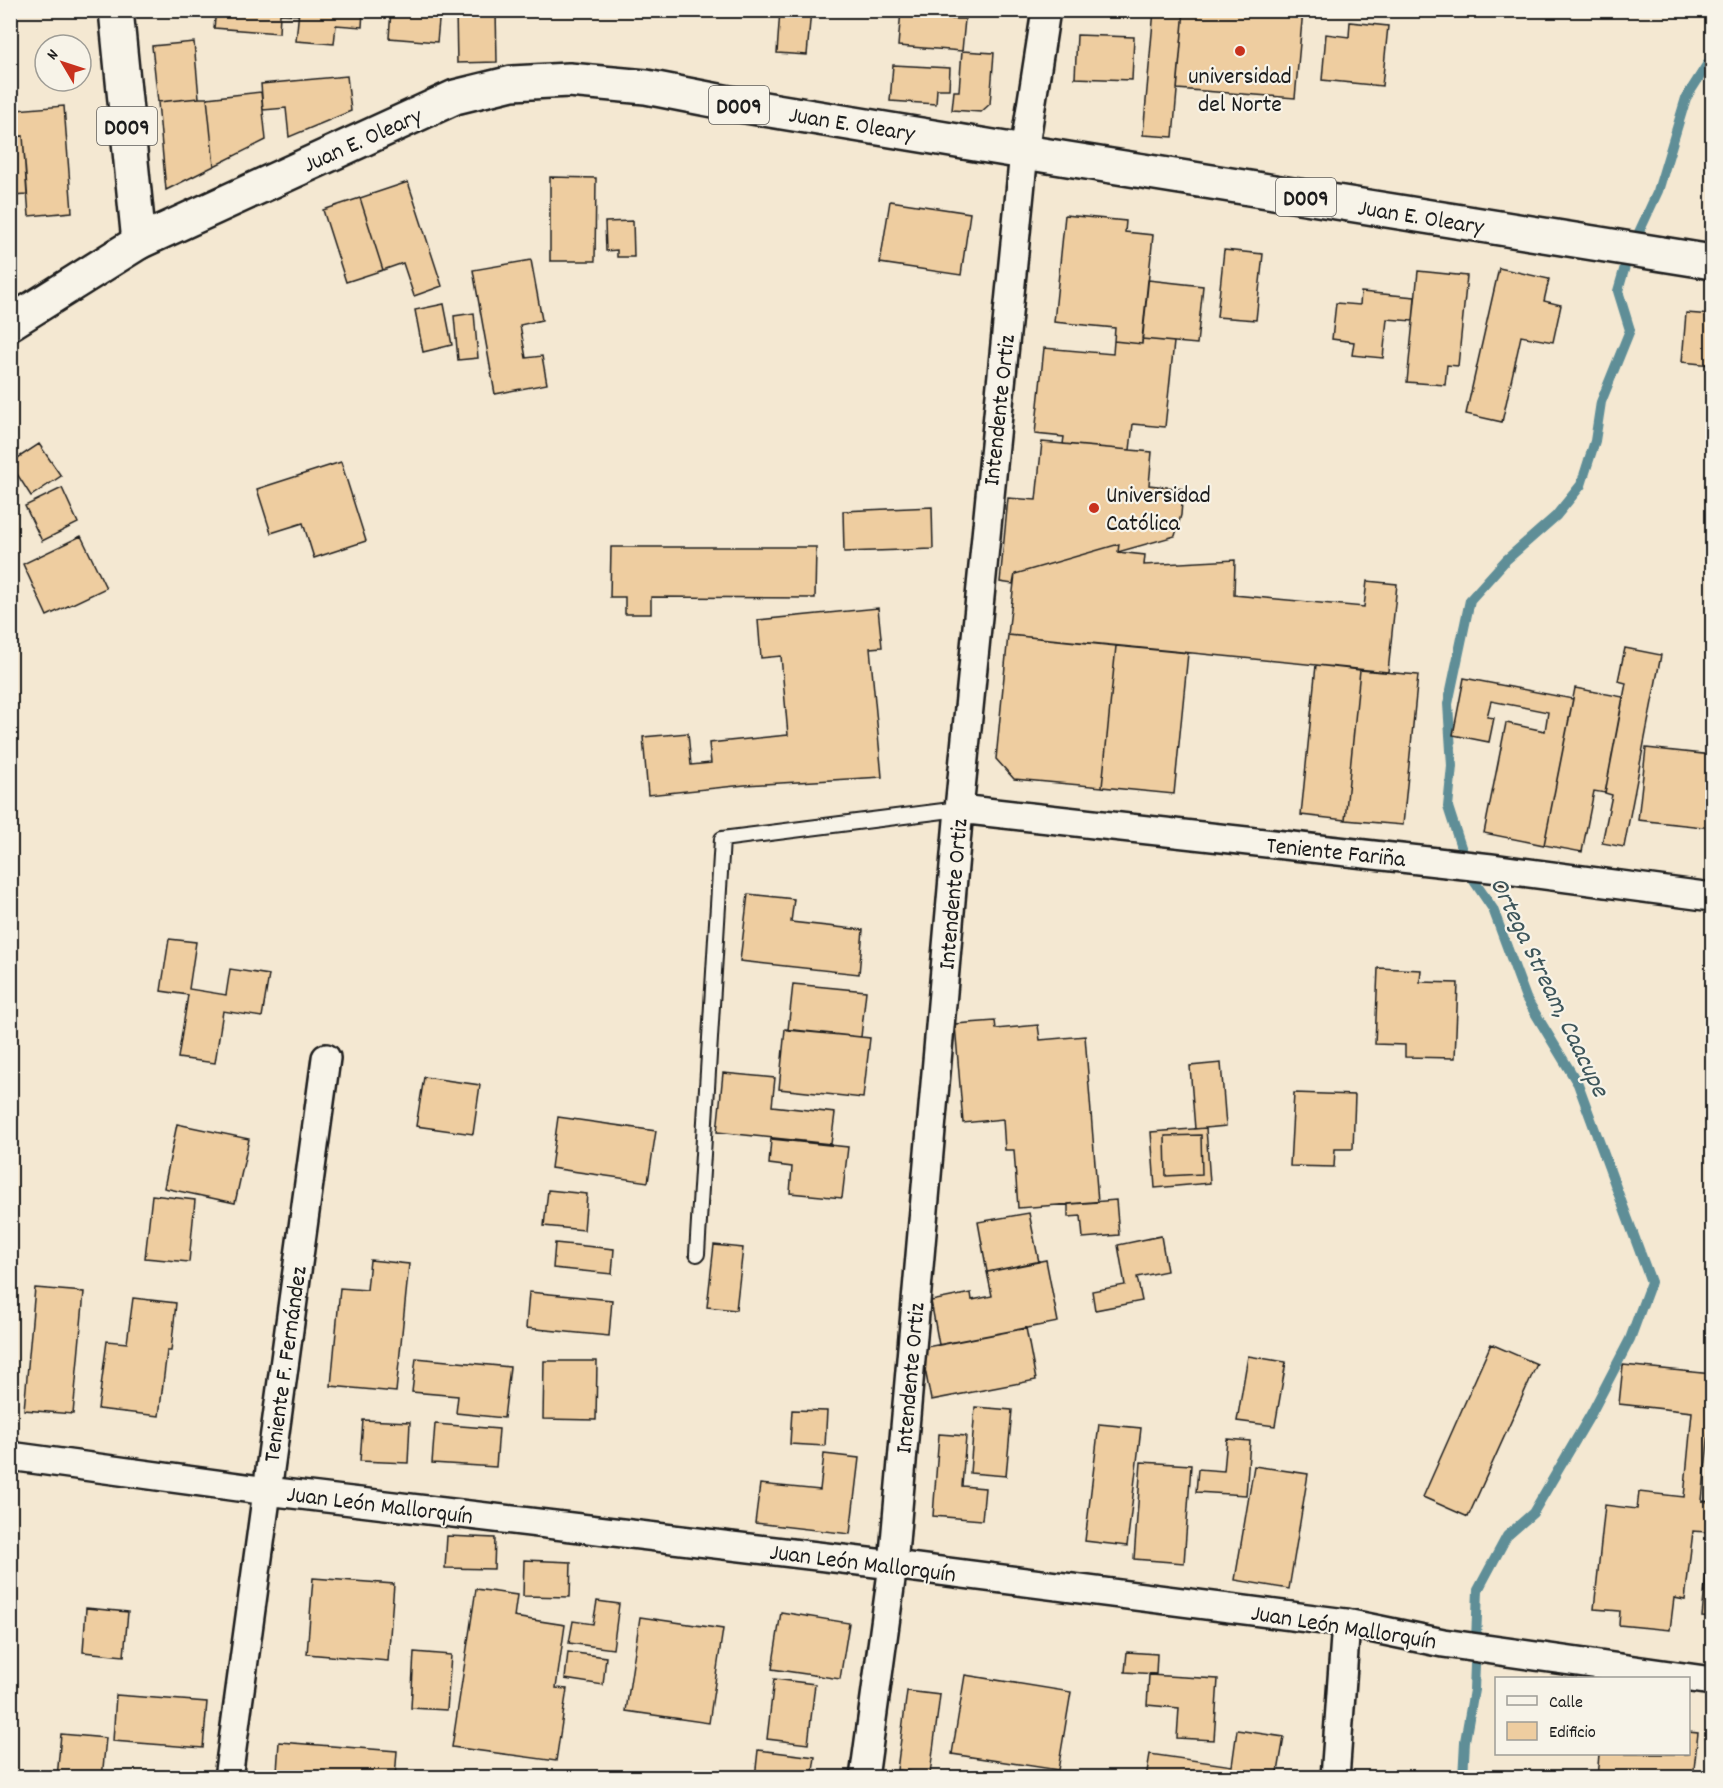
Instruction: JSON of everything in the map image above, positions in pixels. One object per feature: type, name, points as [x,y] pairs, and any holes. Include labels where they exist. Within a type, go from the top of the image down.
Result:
[{"type":"main road","name":"D009","points":[[116,10],[139,242]]},
{"type":"main road","name":"Juan E. Oleary","points":[[10,323],[139,242],[455,97],[512,83],[569,80],[646,87],[734,104],[1024,152],[1588,244],[1713,262]]},
{"type":"street","name":"Intendente Ortiz","points":[[864,1778],[893,1565],[959,809],[1024,152],[1046,10]]},
{"type":"street","name":"Teniente Fariña","points":[[959,809],[1491,868],[1713,897]]},
{"type":"street","name":"Teniente F. Fernández","points":[[228,1778],[326,1058]]},
{"type":"street","name":"Juan León Mallorquín","points":[[10,1456],[267,1491],[893,1565],[1346,1623],[1443,1643],[1686,1677]]},
{"type":"street","points":[[1335,1778],[1346,1623]]},
{"type":"street","name":"Juan León Mallorquín","points":[[1690,1678],[1713,1681]]},
{"type":"lane","points":[[697,1254],[722,839],[959,809]]},
{"type":"building","points":[[216,10],[299,10],[298,15],[280,14],[279,33],[214,28]]},
{"type":"building","points":[[299,10],[363,10],[362,27],[336,25],[334,44],[296,41]]},
{"type":"building","points":[[391,10],[440,10],[437,42],[389,38]]},
{"type":"building","points":[[456,10],[496,10],[497,62],[457,63]]},
{"type":"building","points":[[780,10],[811,10],[807,55],[777,53]]},
{"type":"building","points":[[901,10],[952,10],[952,19],[965,19],[962,51],[898,46]]},
{"type":"building","points":[[1154,10],[1184,10],[1173,137],[1143,135]]},
{"type":"building","name":"universidad del Norte","points":[[1184,10],[1252,13],[1252,10],[1303,10],[1295,98],[1177,89]]},
{"type":"building","points":[[1350,22],[1388,26],[1382,86],[1322,80],[1326,34],[1349,37]]},
{"type":"building","points":[[1077,35],[1134,37],[1132,80],[1075,78]]},
{"type":"building","points":[[194,42],[199,98],[158,102],[152,46]]},
{"type":"building","points":[[12,48],[16,110],[64,106],[72,212],[29,216],[23,136],[10,137]]},
{"type":"building","points":[[962,51],[994,53],[990,104],[981,112],[952,110],[954,91],[959,91]]},
{"type":"building","points":[[893,65],[950,68],[949,89],[937,89],[936,104],[890,101]]},
{"type":"building","points":[[347,76],[351,111],[289,137],[286,108],[263,110],[261,84]]},
{"type":"building","points":[[261,92],[266,140],[214,166],[207,98]]},
{"type":"building","points":[[207,98],[214,166],[166,190],[158,102]]},
{"type":"building","points":[[23,136],[27,195],[10,196],[10,137]]},
{"type":"building","points":[[550,177],[596,178],[595,261],[550,261]]},
{"type":"building","points":[[408,182],[442,286],[414,296],[403,263],[383,270],[360,198]]},
{"type":"building","points":[[360,198],[383,270],[346,282],[323,210]]},
{"type":"building","points":[[890,201],[970,213],[961,275],[880,263]]},
{"type":"building","points":[[1065,215],[1126,221],[1125,232],[1153,235],[1142,344],[1114,341],[1115,328],[1054,322]]},
{"type":"building","points":[[633,221],[634,257],[617,257],[617,250],[606,251],[605,222]]},
{"type":"building","points":[[1224,250],[1263,254],[1256,320],[1217,317]]},
{"type":"building","points":[[531,260],[542,320],[520,325],[526,358],[542,356],[547,384],[495,394],[473,270]]},
{"type":"building","points":[[1499,268],[1549,279],[1544,301],[1561,305],[1553,342],[1521,336],[1502,422],[1466,414]]},
{"type":"building","points":[[1418,271],[1467,276],[1458,366],[1447,365],[1445,385],[1407,382]]},
{"type":"building","points":[[1148,280],[1203,286],[1197,344],[1142,339]]},
{"type":"building","points":[[1361,292],[1415,297],[1413,321],[1387,319],[1383,358],[1352,355],[1354,342],[1332,339],[1336,303],[1360,305]]},
{"type":"building","points":[[444,304],[452,345],[423,352],[415,310]]},
{"type":"building","points":[[474,313],[478,358],[458,360],[454,316]]},
{"type":"building","points":[[1686,313],[1712,315],[1712,365],[1682,362]]},
{"type":"building","points":[[1142,339],[1174,342],[1165,427],[1133,424],[1130,450],[1063,444],[1064,437],[1035,434],[1044,348],[1113,354],[1114,341],[1142,344]]},
{"type":"building","name":"Universidad Católica","points":[[1042,442],[1152,452],[1149,485],[1183,489],[1181,515],[1175,536],[1118,552],[1119,544],[1015,574],[1013,584],[1000,582],[1008,498],[1036,500]]},
{"type":"building","points":[[39,444],[61,476],[31,496],[10,463]]},
{"type":"building","points":[[341,462],[366,541],[314,558],[303,523],[271,533],[257,489]]},
{"type":"building","points":[[62,488],[78,523],[42,541],[25,506]]},
{"type":"building","points":[[932,507],[933,549],[844,552],[843,511]]},
{"type":"building","points":[[81,536],[106,588],[47,616],[23,564]]},
{"type":"building","points":[[1119,544],[1118,552],[1145,555],[1144,565],[1235,560],[1234,595],[1364,607],[1367,581],[1397,584],[1388,672],[1008,635],[1015,574]]},
{"type":"building","points":[[611,547],[816,547],[815,598],[651,597],[651,614],[625,614],[625,597],[610,597]]},
{"type":"building","points":[[878,608],[882,647],[870,648],[882,777],[745,785],[648,795],[643,737],[688,733],[691,765],[711,763],[709,743],[788,735],[781,656],[761,658],[758,620]]},
{"type":"building","points":[[1008,635],[1116,646],[1102,787],[1014,779],[996,759]]},
{"type":"building","points":[[1116,646],[1188,653],[1174,794],[1102,787]]},
{"type":"building","points":[[1625,648],[1661,655],[1624,847],[1602,843],[1612,795],[1605,793],[1626,683],[1618,681]]},
{"type":"building","points":[[1316,665],[1360,670],[1345,820],[1301,815]]},
{"type":"building","points":[[1360,670],[1418,675],[1403,825],[1345,820]]},
{"type":"building","points":[[1464,678],[1573,699],[1544,845],[1484,833],[1506,723],[1545,731],[1548,712],[1491,701],[1487,717],[1494,718],[1489,742],[1453,735]]},
{"type":"building","points":[[1575,688],[1623,697],[1605,793],[1594,791],[1582,852],[1544,845]]},
{"type":"building","points":[[1646,748],[1712,755],[1712,828],[1638,820]]},
{"type":"building","points":[[748,894],[794,899],[791,922],[863,930],[859,974],[740,961]]},
{"type":"building","points":[[169,939],[196,942],[189,989],[226,995],[230,969],[269,975],[262,1017],[223,1011],[215,1063],[178,1058],[188,995],[161,991]]},
{"type":"building","points":[[1378,968],[1421,970],[1420,982],[1458,983],[1455,1058],[1405,1057],[1405,1045],[1375,1044]]},
{"type":"building","points":[[793,984],[866,991],[861,1037],[788,1030]]},
{"type":"building","points":[[995,1021],[996,1029],[1038,1025],[1040,1040],[1085,1036],[1098,1202],[1018,1208],[1014,1150],[1005,1150],[1003,1119],[963,1123],[955,1024]]},
{"type":"building","points":[[785,1029],[870,1038],[863,1098],[779,1089]]},
{"type":"building","points":[[1221,1063],[1226,1126],[1195,1129],[1190,1066]]},
{"type":"building","points":[[723,1073],[775,1078],[772,1106],[835,1113],[831,1144],[717,1132]]},
{"type":"building","points":[[424,1077],[480,1085],[473,1134],[416,1126]]},
{"type":"building","points":[[1294,1093],[1355,1095],[1353,1149],[1335,1149],[1334,1167],[1290,1166]]},
{"type":"building","points":[[558,1117],[656,1131],[648,1182],[551,1168]]},
{"type":"building","points":[[177,1124],[249,1139],[235,1203],[164,1188]]},
{"type":"building","points":[[1206,1128],[1210,1183],[1155,1188],[1151,1132]]},
{"type":"building","points":[[1201,1135],[1202,1174],[1166,1176],[1165,1136]]},
{"type":"building","points":[[771,1139],[848,1147],[842,1198],[790,1193],[792,1167],[769,1164]]},
{"type":"building","points":[[548,1190],[587,1194],[584,1230],[544,1226]]},
{"type":"building","points":[[152,1195],[195,1200],[189,1262],[145,1258]]},
{"type":"building","points":[[1116,1200],[1119,1235],[1083,1238],[1081,1216],[1068,1217],[1068,1204]]},
{"type":"building","points":[[1029,1213],[1039,1262],[987,1272],[978,1222]]},
{"type":"building","points":[[1161,1236],[1167,1271],[1137,1277],[1142,1301],[1095,1310],[1092,1291],[1125,1285],[1118,1245]]},
{"type":"building","points":[[555,1243],[614,1249],[612,1274],[553,1268]]},
{"type":"building","points":[[714,1245],[743,1248],[736,1310],[707,1307]]},
{"type":"building","points":[[370,1260],[409,1264],[396,1392],[331,1386],[340,1288],[367,1290]]},
{"type":"building","points":[[1046,1260],[1058,1322],[939,1345],[931,1301],[971,1293],[972,1300],[992,1296],[987,1272]]},
{"type":"building","points":[[35,1288],[84,1292],[73,1414],[24,1410]]},
{"type":"building","points":[[529,1292],[612,1300],[609,1336],[526,1328]]},
{"type":"building","points":[[133,1298],[176,1303],[171,1351],[167,1351],[159,1416],[98,1409],[107,1341],[127,1343]]},
{"type":"building","points":[[1026,1328],[1036,1380],[931,1400],[921,1348]]},
{"type":"building","points":[[1491,1344],[1537,1364],[1468,1517],[1423,1497]]},
{"type":"building","points":[[1248,1356],[1286,1362],[1275,1426],[1237,1421]]},
{"type":"building","points":[[416,1358],[510,1367],[504,1418],[456,1413],[458,1396],[412,1392]]},
{"type":"building","points":[[544,1361],[597,1361],[596,1420],[543,1419]]},
{"type":"building","points":[[1623,1365],[1712,1374],[1712,1400],[1702,1501],[1710,1502],[1707,1532],[1693,1531],[1685,1600],[1674,1598],[1670,1630],[1619,1625],[1620,1611],[1594,1609],[1605,1505],[1637,1509],[1639,1492],[1684,1497],[1692,1412],[1619,1404]]},
{"type":"building","points":[[975,1407],[1012,1410],[1006,1476],[970,1473]]},
{"type":"building","points":[[792,1410],[827,1411],[825,1446],[790,1444]]},
{"type":"building","points":[[363,1420],[410,1422],[408,1463],[360,1461]]},
{"type":"building","points":[[435,1424],[499,1429],[496,1467],[432,1463]]},
{"type":"building","points":[[1099,1424],[1141,1428],[1127,1546],[1085,1541]]},
{"type":"building","points":[[939,1434],[966,1436],[962,1486],[985,1488],[982,1520],[933,1516]]},
{"type":"building","points":[[1227,1439],[1250,1441],[1246,1495],[1196,1492],[1198,1469],[1224,1471]]},
{"type":"building","points":[[824,1454],[859,1458],[850,1534],[755,1523],[760,1484],[820,1490]]},
{"type":"building","points":[[1141,1462],[1191,1465],[1184,1563],[1134,1559]]},
{"type":"building","points":[[1254,1466],[1308,1474],[1289,1589],[1235,1580]]},
{"type":"building","points":[[447,1536],[495,1538],[494,1569],[445,1568]]},
{"type":"building","points":[[1709,1543],[1712,1544],[1712,1618],[1702,1617]]},
{"type":"building","points":[[524,1560],[571,1562],[570,1597],[523,1596]]},
{"type":"building","points":[[313,1578],[394,1584],[388,1661],[307,1654]]},
{"type":"building","points":[[476,1589],[517,1595],[514,1617],[565,1625],[556,1688],[567,1689],[556,1761],[452,1747]]},
{"type":"building","points":[[597,1601],[619,1604],[613,1649],[569,1643],[573,1621],[593,1624]]},
{"type":"building","points":[[86,1608],[128,1612],[124,1656],[83,1652]]},
{"type":"building","points":[[781,1612],[849,1623],[840,1679],[772,1669]]},
{"type":"building","points":[[640,1617],[723,1629],[709,1723],[626,1711]]},
{"type":"building","points":[[414,1652],[451,1655],[447,1710],[411,1708]]},
{"type":"building","points":[[568,1652],[606,1657],[603,1685],[565,1679]]},
{"type":"building","points":[[1127,1652],[1157,1654],[1156,1674],[1125,1672]]},
{"type":"building","points":[[965,1675],[1071,1692],[1058,1770],[952,1754]]},
{"type":"building","points":[[1149,1675],[1218,1679],[1214,1740],[1177,1738],[1179,1708],[1147,1705]]},
{"type":"building","points":[[774,1679],[815,1684],[808,1744],[767,1739]]},
{"type":"building","points":[[907,1691],[940,1695],[930,1774],[897,1770]]},
{"type":"building","points":[[116,1695],[207,1702],[203,1748],[113,1741]]},
{"type":"building","points":[[1237,1730],[1284,1737],[1277,1778],[1146,1778],[1150,1754],[1232,1766]]},
{"type":"building","points":[[1690,1732],[1698,1733],[1693,1778],[1597,1778],[1599,1755],[1690,1755]]},
{"type":"building","points":[[61,1734],[106,1738],[102,1778],[57,1778]]},
{"type":"building","points":[[279,1742],[397,1751],[395,1778],[325,1778],[325,1776],[277,1772]]},
{"type":"building","points":[[758,1750],[815,1757],[812,1778],[755,1778]]},
{"type":"waterway","name":"Ortega Stream, Caacupe","points":[[1463,1778],[1465,1741],[1474,1690],[1478,1590],[1507,1536],[1533,1513],[1591,1414],[1630,1339],[1651,1282],[1578,1084],[1526,998],[1493,909],[1470,875],[1448,807],[1452,766],[1448,704],[1470,600],[1506,560],[1556,516],[1581,485],[1595,441],[1601,402],[1630,330],[1618,291],[1628,256],[1658,191],[1686,98],[1712,57]]},
{"type":"place","name":"universidad del Norte","points":[[1240,51]]},
{"type":"place","name":"Universidad Católica","points":[[1094,508]]}]
